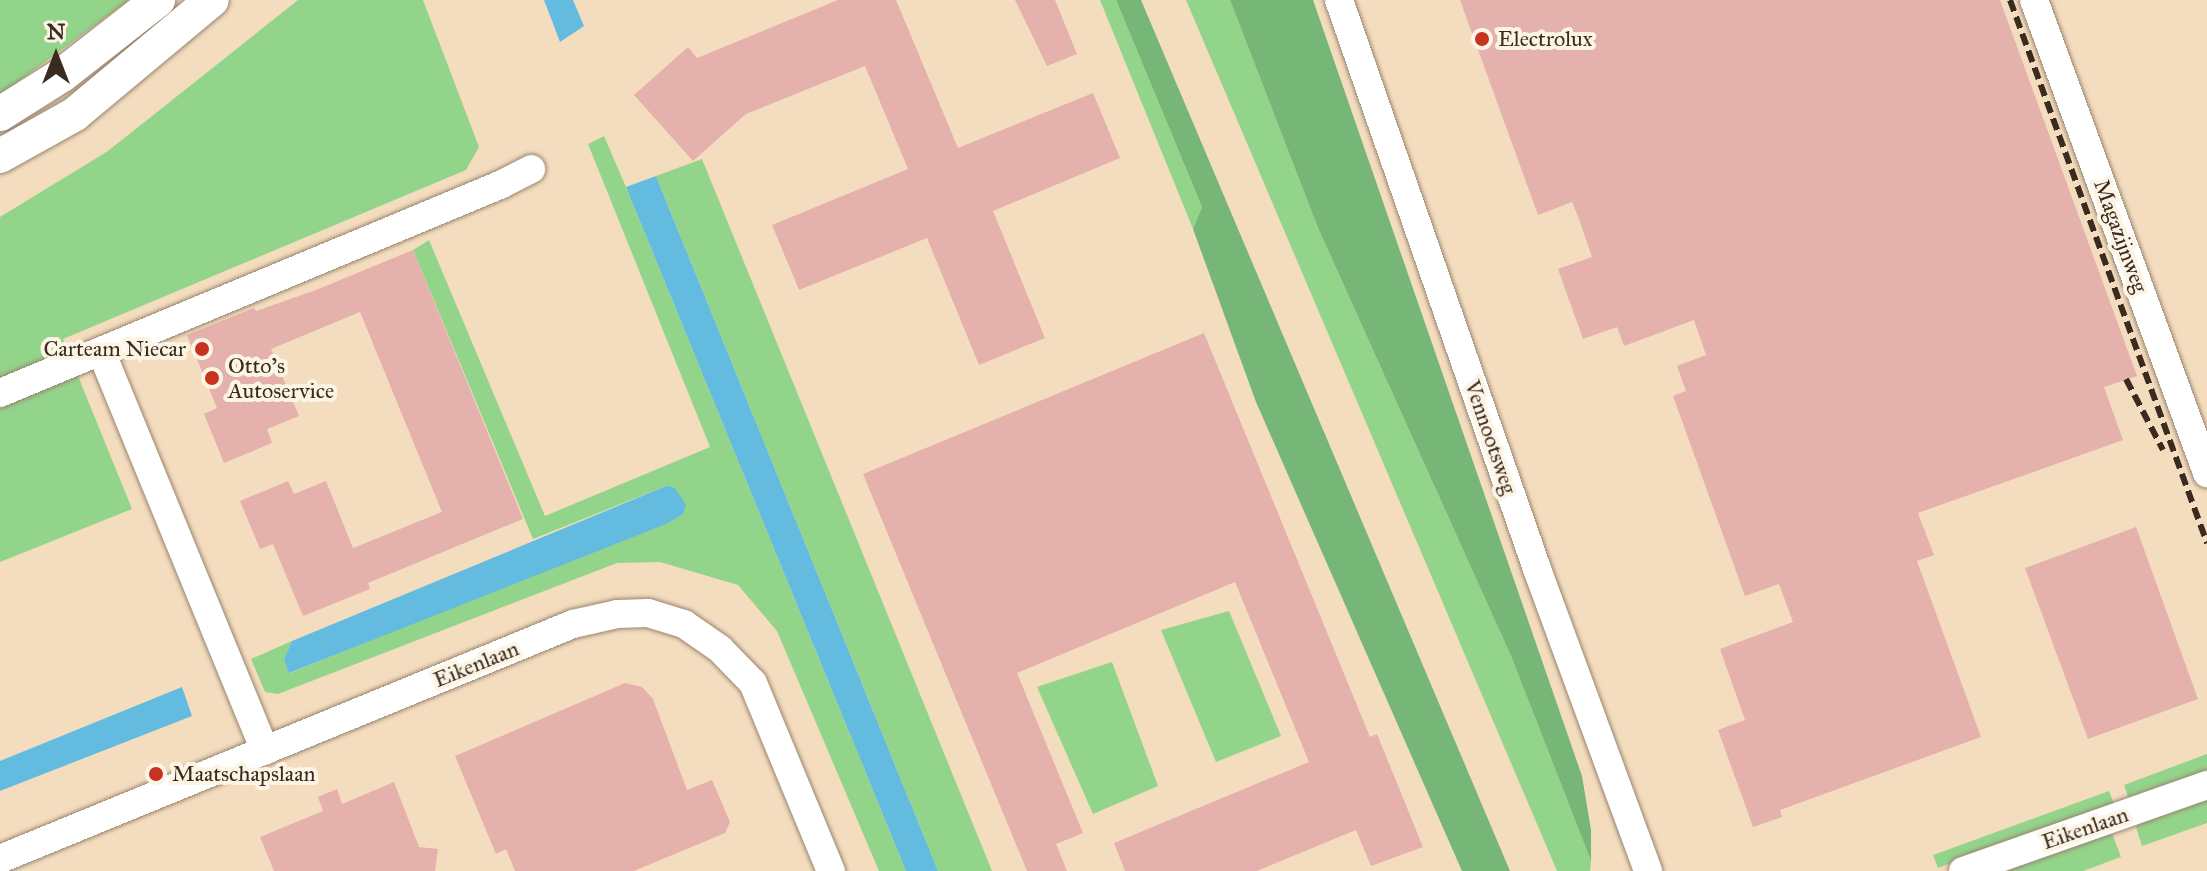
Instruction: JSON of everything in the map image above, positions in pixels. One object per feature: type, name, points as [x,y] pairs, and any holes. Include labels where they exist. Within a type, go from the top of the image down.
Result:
[{"type":"street","points":[[0,114],[62,75],[158,0]]},
{"type":"street","points":[[0,156],[75,114],[212,0]]},
{"type":"street","name":"Vennootsweg","points":[[1339,0],[1537,569],[1648,871]]},
{"type":"street","name":"Magazijnweg","points":[[2034,0],[2207,473]]},
{"type":"street","points":[[0,393],[500,185],[531,169]]},
{"type":"street","points":[[101,351],[265,751]]},
{"type":"street","name":"Eikenlaan","points":[[0,859],[573,624],[617,614],[648,613],[684,624],[720,649],[753,683],[831,871]]},
{"type":"street","name":"Eikenlaan","points":[[1963,871],[2207,785]]},
{"type":"green space","points":[[0,0],[129,0],[0,95]]},
{"type":"green space","points":[[298,0],[423,0],[479,147],[466,170],[63,339],[132,509],[0,562],[0,217],[108,151]]},
{"type":"green space","points":[[1100,0],[1116,0],[1202,207],[1193,229]]},
{"type":"green space","points":[[1116,0],[1141,0],[1510,871],[1462,871],[1256,402],[1193,229],[1202,207]]},
{"type":"green space","points":[[1186,0],[1230,0],[1318,228],[1511,656],[1591,861],[1590,871],[1557,871]]},
{"type":"green space","points":[[1230,0],[1313,0],[1582,776],[1591,830],[1591,861],[1511,656],[1318,228]]},
{"type":"green space","points":[[604,136],[906,871],[879,871],[777,631],[738,585],[660,562],[617,563],[278,694],[265,692],[251,659],[292,641],[284,659],[290,673],[683,514],[666,486],[533,539],[413,250],[429,240],[545,516],[710,447],[588,144]]},
{"type":"green space","points":[[702,159],[992,871],[938,871],[656,176]]},
{"type":"green space","points":[[1229,611],[1281,736],[1216,762],[1161,630]]},
{"type":"green space","points":[[1112,662],[1158,786],[1093,814],[1037,687]]},
{"type":"green space","points":[[2207,754],[2207,770],[2128,797],[2124,785]]},
{"type":"green space","points":[[2109,791],[2114,804],[1938,868],[1933,855]]},
{"type":"green space","points":[[2207,798],[2207,823],[2142,846],[2136,827],[2143,821]]},
{"type":"green space","points":[[2112,833],[2121,857],[2083,871],[2005,871]]},
{"type":"water","points":[[544,0],[573,0],[584,26],[560,42]]},
{"type":"water","points":[[656,176],[938,871],[906,871],[626,187]]},
{"type":"water","points":[[666,486],[675,488],[686,505],[683,514],[666,524],[289,673],[284,659],[292,641]]},
{"type":"water","points":[[182,687],[192,716],[0,791],[0,761]]},
{"type":"building","points":[[838,0],[896,0],[958,148],[1093,93],[1120,158],[993,211],[1045,338],[979,365],[927,238],[799,290],[772,225],[908,169],[865,66],[746,114],[693,161],[634,95],[688,47],[697,58]]},
{"type":"building","points":[[1015,0],[1055,0],[1077,54],[1047,66]]},
{"type":"building","points":[[1460,0],[2000,0],[2137,376],[2104,387],[2123,440],[1918,513],[1934,555],[1917,561],[1981,737],[1780,810],[1782,817],[1753,827],[1718,730],[1745,720],[1720,649],[1793,622],[1779,584],[1745,596],[1673,396],[1686,391],[1677,366],[1706,355],[1694,320],[1624,346],[1617,327],[1583,339],[1558,269],[1592,257],[1579,219],[1572,202],[1538,215]]},
{"type":"building","points":[[413,250],[523,519],[368,583],[370,589],[303,616],[273,544],[260,549],[240,501],[288,481],[294,494],[326,481],[353,548],[442,512],[360,312],[271,349],[299,416],[267,429],[272,443],[224,463],[204,414],[217,408],[187,335],[254,308],[256,311],[316,290]]},
{"type":"building","points":[[1204,333],[1370,737],[1377,734],[1423,847],[1371,866],[1356,830],[1257,871],[1125,871],[1114,843],[1309,762],[1235,582],[1017,673],[1083,833],[1056,844],[1067,871],[1027,871],[863,474]]},
{"type":"building","points":[[2136,527],[2198,699],[2088,739],[2025,568]]},
{"type":"building","points":[[625,683],[642,687],[653,699],[687,790],[712,780],[730,822],[725,833],[634,871],[515,871],[506,849],[496,854],[455,756]]},
{"type":"building","points":[[394,782],[419,847],[438,849],[435,871],[274,871],[260,837],[323,811],[318,797],[337,789],[342,804]]},
{"type":"railway","points":[[2010,0],[2207,543]]},
{"type":"railway","points":[[2126,379],[2163,450]]},
{"type":"place","name":"Electrolux","points":[[1482,39]]},
{"type":"place","name":"Carteam Niecar","points":[[202,349]]},
{"type":"place","name":"Otto's Autoservice","points":[[212,378]]},
{"type":"place","name":"Maatschapslaan","points":[[156,774]]}]
